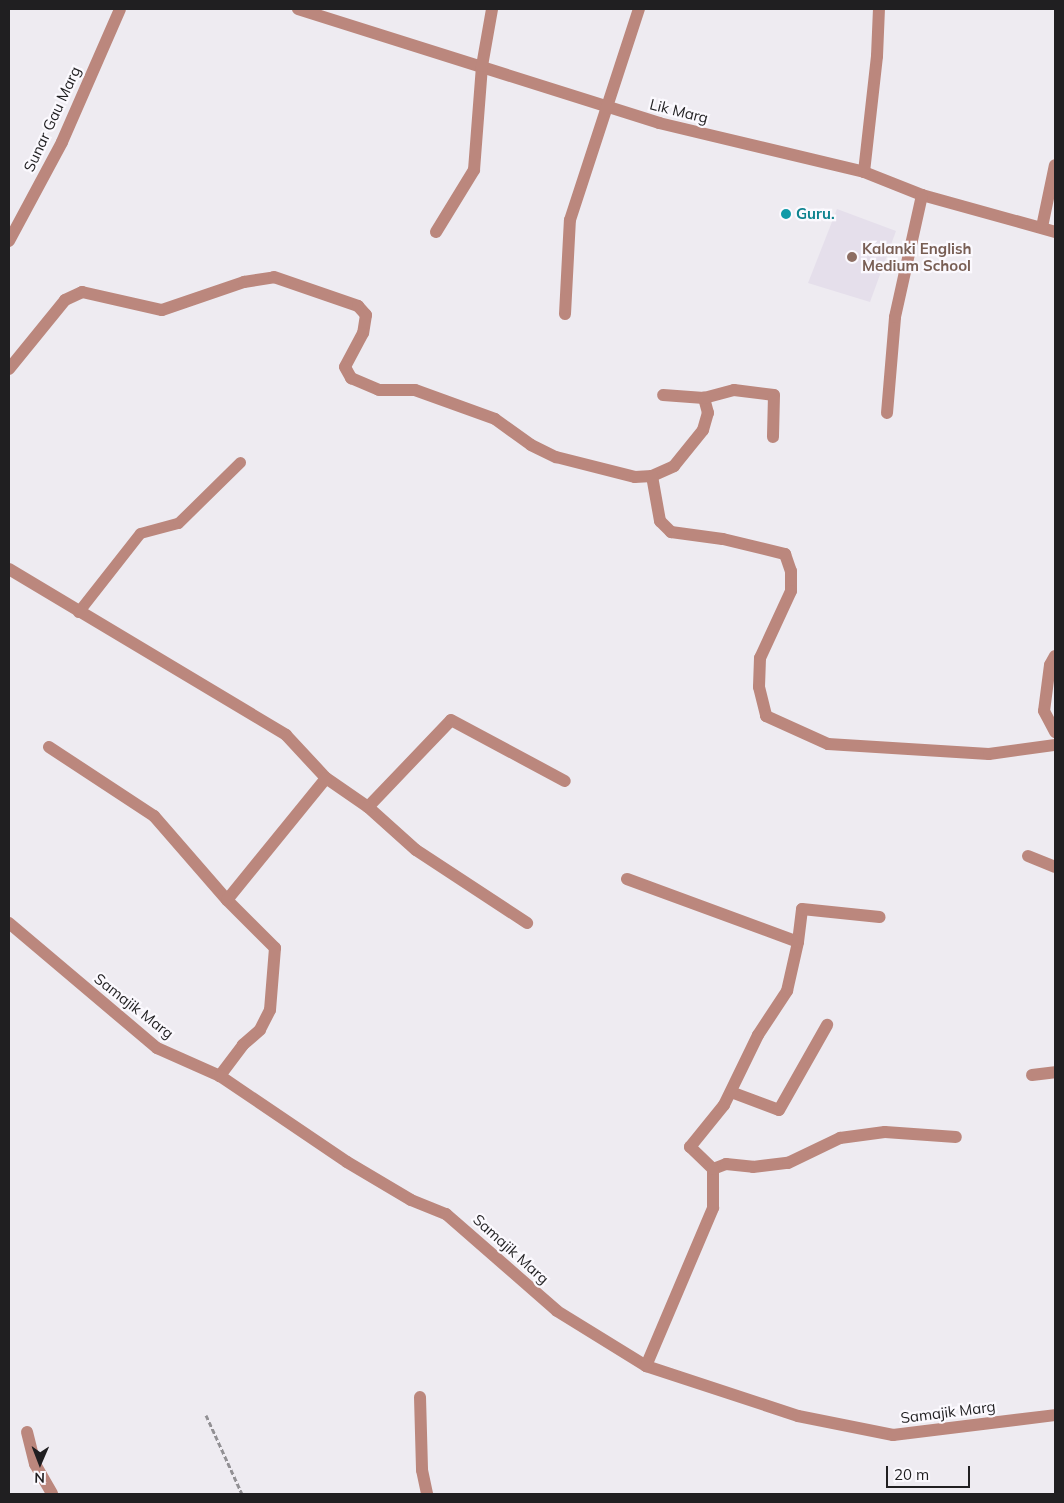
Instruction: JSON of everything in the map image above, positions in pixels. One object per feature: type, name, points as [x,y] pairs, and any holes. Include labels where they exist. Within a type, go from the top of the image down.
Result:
[{"type":"street","name":"Sunar Gau Marg","points":[[9,241],[62,142],[120,9]]},
{"type":"street","name":"Lik Marg","points":[[298,9],[482,66],[659,124],[864,172],[922,195],[1055,232]]},
{"type":"street","points":[[436,232],[474,170],[482,66],[492,9]]},
{"type":"street","points":[[565,314],[570,220],[639,9]]},
{"type":"street","points":[[864,172],[878,56],[879,9]]},
{"type":"street","points":[[1042,227],[1055,166]]},
{"type":"street","points":[[887,413],[895,317],[922,195]]},
{"type":"street","points":[[9,369],[65,300],[82,292],[162,310],[244,282],[274,277],[358,306],[366,315],[362,333],[349,354],[346,367],[351,378],[379,390],[415,390],[495,419],[531,446],[556,457],[635,477],[652,476],[674,466],[702,430],[708,413],[704,398]]},
{"type":"street","points":[[663,395],[704,398],[734,390],[774,395],[773,437]]},
{"type":"street","points":[[652,476],[653,492],[664,528],[785,554],[791,571],[791,591],[760,658],[759,687],[766,716],[828,744],[989,754],[1055,745]]},
{"type":"street","points":[[9,569],[286,735],[326,778],[368,807],[416,850],[527,923]]},
{"type":"street","points":[[1055,656],[1050,665],[1044,711],[1055,732]]},
{"type":"street","points":[[368,807],[451,720],[565,781]]},
{"type":"street","points":[[48,747],[154,816],[227,900],[275,948],[270,1010],[260,1030],[243,1046],[220,1076]]},
{"type":"street","points":[[227,900],[326,778]]},
{"type":"street","points":[[1028,856],[1055,867]]},
{"type":"street","points":[[627,879],[798,942]]},
{"type":"street","points":[[646,1366],[713,1208],[713,1169],[690,1147],[731,1092],[758,1035],[787,991],[798,942],[802,909],[880,917]]},
{"type":"street","name":"Samajik Marg","points":[[9,923],[157,1048],[220,1076],[347,1162],[411,1200],[446,1214],[557,1311],[646,1366],[798,1416],[893,1435],[1055,1415]]},
{"type":"street","points":[[731,1092],[779,1110],[827,1025]]},
{"type":"street","points":[[1032,1075],[1055,1072]]},
{"type":"street","points":[[713,1169],[726,1164],[753,1167],[788,1163],[840,1138],[885,1132],[956,1137]]},
{"type":"street","points":[[420,1397],[422,1470],[427,1494]]},
{"type":"street","points":[[27,1432],[35,1464],[52,1494]]},
{"type":"lane","points":[[78,612],[140,533],[178,523],[240,462]]},
{"type":"path","points":[[206,1415],[242,1494]]},
{"type":"shaded area","name":"Kalanki English Medium School","points":[[837,209],[896,231],[870,302],[808,283]]},
{"type":"place","name":"Guru.","points":[[786,214]]},
{"type":"place","name":"Kalanki English Medium School","points":[[852,257]]}]
